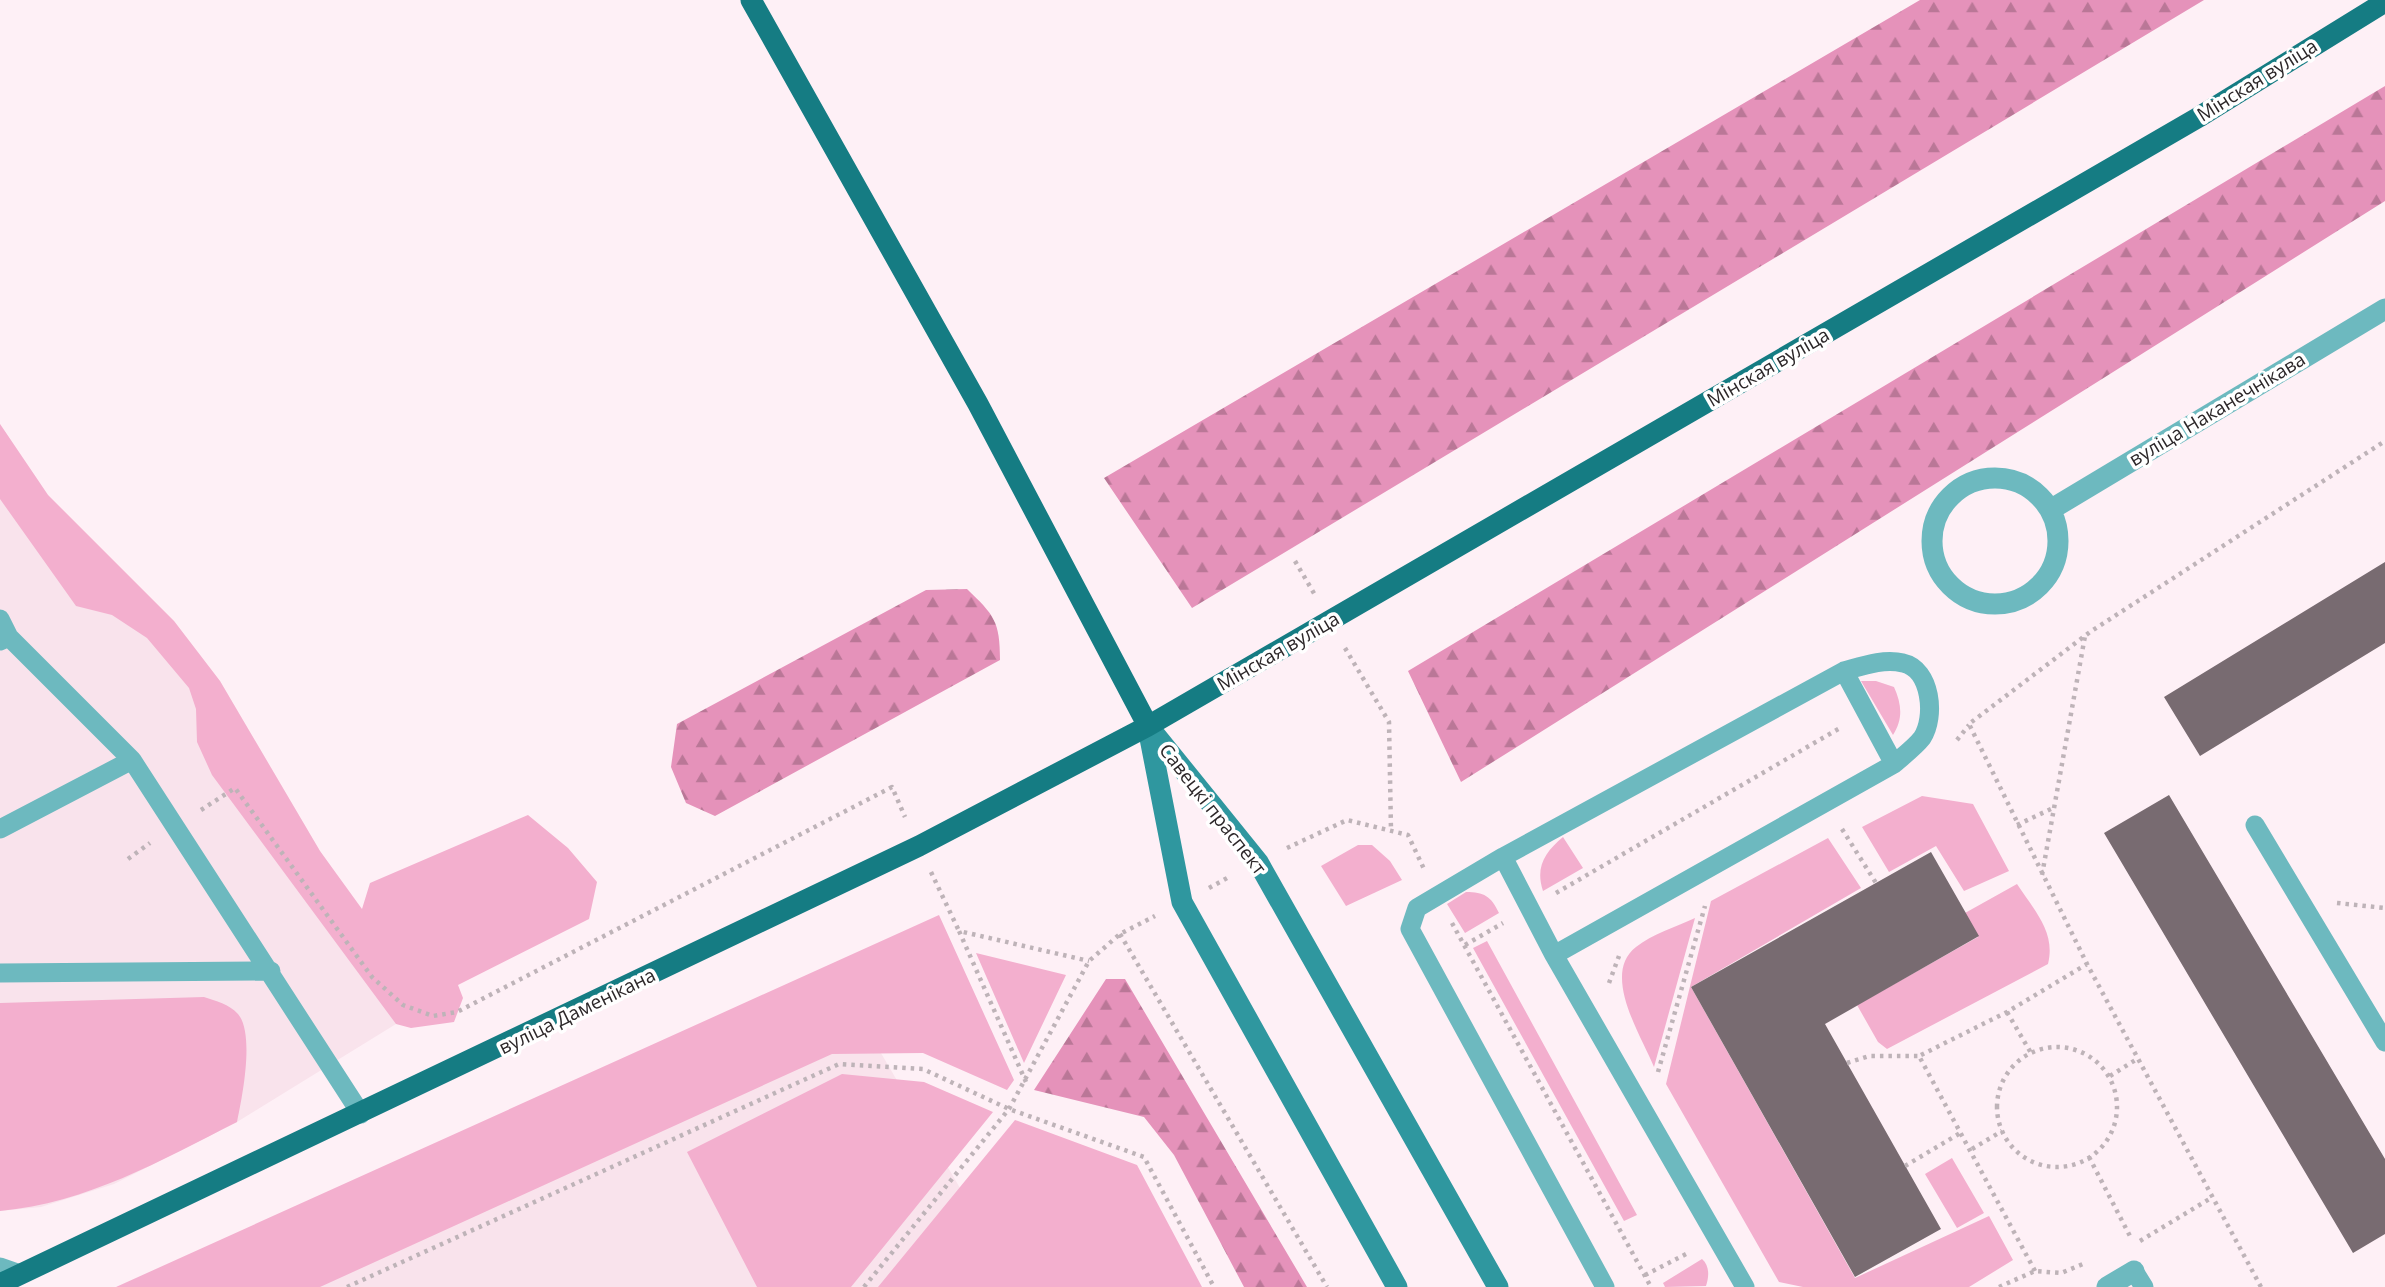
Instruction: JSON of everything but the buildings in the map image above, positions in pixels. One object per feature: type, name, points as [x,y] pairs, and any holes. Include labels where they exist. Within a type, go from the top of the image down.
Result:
[{"type":"main road","points":[[751,0],[978,404],[1148,726]]},
{"type":"main road","name":"Мінская вуліца","points":[[1148,726],[2199,117],[2385,2]]},
{"type":"main road","name":"вуліца Даменікана","points":[[0,1284],[10,1270],[361,1114],[919,846],[1148,726]]},
{"type":"main road","name":"Савецкі праспект","points":[[1148,726],[1182,902],[1397,1287]]},
{"type":"main road","name":"Савецкі праспект","points":[[1148,726],[1258,862],[1498,1287]]},
{"type":"street","name":"вуліца Наканечнікава","points":[[2050,510],[2385,309]]},
{"type":"street","points":[[1982,479],[2002,479],[2021,484],[2037,495],[2050,510],[2057,528],[2055,558],[2041,584],[2026,596],[2007,604],[1988,604],[1968,599],[1952,588],[1940,573],[1933,554],[1931,535],[1937,516],[1948,499],[1963,487],[1982,479]]},
{"type":"street","points":[[2107,1287],[2139,1279]]},
{"type":"lane","points":[[0,619],[5,639],[132,760],[271,971],[361,1114]]},
{"type":"lane","points":[[1554,955],[1894,764],[1923,737],[1930,713],[1926,686],[1919,672],[1904,663],[1874,663],[1844,671],[1503,857],[1417,908],[1410,929],[1605,1287]]},
{"type":"lane","points":[[1844,671],[1894,764]]},
{"type":"lane","points":[[0,829],[132,760]]},
{"type":"lane","points":[[2255,825],[2385,1042]]},
{"type":"lane","points":[[1503,857],[1554,955],[1745,1287]]},
{"type":"lane","points":[[0,973],[271,971]]},
{"type":"path","points":[[1952,745],[1969,724],[2085,636],[2385,441]]},
{"type":"path","points":[[1295,561],[1389,722],[1391,831]]},
{"type":"path","points":[[2042,876],[2085,636]]},
{"type":"path","points":[[1465,945],[1867,713]]},
{"type":"path","points":[[1969,724],[2087,964],[2261,1287]]},
{"type":"path","points":[[128,859],[234,788],[372,977],[404,1005],[433,1016],[457,1012],[892,787],[1026,1083]]},
{"type":"path","points":[[2017,825],[2054,807]]},
{"type":"path","points":[[1829,835],[1853,822]]},
{"type":"path","points":[[1841,828],[1876,883]]},
{"type":"path","points":[[1655,1084],[1707,900],[1697,906]]},
{"type":"path","points":[[2300,900],[2385,908]]},
{"type":"path","points":[[959,931],[1088,961]]},
{"type":"path","points":[[864,1287],[1009,1109],[1026,1083],[1088,961],[1120,934],[1327,1287]]},
{"type":"path","points":[[1613,992],[1608,981],[1623,951]]},
{"type":"path","points":[[1847,1063],[1869,1056],[1919,1056],[2007,1012],[2087,964]]},
{"type":"path","points":[[2007,1012],[2031,1053]]},
{"type":"path","points":[[2058,1046],[2079,1050],[2096,1060],[2109,1076],[2117,1096],[2117,1116],[2111,1135],[2089,1157],[2065,1166],[2046,1166],[2020,1153],[2002,1131],[1997,1112],[1998,1093],[2006,1074],[2020,1059],[2031,1053],[2058,1046]]},
{"type":"path","points":[[1919,1056],[1972,1149],[2035,1271]]},
{"type":"path","points":[[2109,1076],[2137,1059]]},
{"type":"path","points":[[347,1287],[839,1064],[923,1069],[1009,1109],[1144,1157],[1214,1287]]},
{"type":"path","points":[[1972,1149],[2002,1131]]},
{"type":"path","points":[[1905,1166],[1962,1132]]},
{"type":"path","points":[[2089,1157],[2134,1245]]},
{"type":"shaded area","points":[[0,424],[48,495],[174,621],[220,681],[320,851],[412,986],[396,1024],[237,1122],[114,1184],[41,1207],[0,1211]]},
{"type":"shaded area","points":[[0,424],[48,495],[174,621],[220,681],[320,851],[362,909],[370,883],[528,815],[568,848],[597,882],[589,919],[458,985],[463,998],[454,1022],[411,1028],[396,1024],[212,775],[197,742],[196,709],[189,688],[147,638],[112,615],[76,606],[0,499]]},
{"type":"shaded area","points":[[1861,681],[1876,681],[1894,687],[1900,712],[1893,735]]},
{"type":"shaded area","points":[[1922,796],[1973,804],[2009,871],[1964,891],[1936,846],[1889,872],[1862,827]]},
{"type":"shaded area","points":[[1563,837],[1583,868],[1543,891],[1540,875],[1543,861],[1551,848]]},
{"type":"shaded area","points":[[1828,838],[1861,888],[1691,987],[1855,1278],[1989,1216],[2013,1260],[1969,1287],[1803,1287],[1779,1282],[1666,1084],[1711,901]]},
{"type":"shaded area","points":[[1358,845],[1372,845],[1390,861],[1402,880],[1346,906],[1321,866]]},
{"type":"shaded area","points":[[2017,884],[2046,931],[2050,952],[2048,964],[1887,1049],[1878,1042],[1857,1005],[1978,937],[1965,913]]},
{"type":"shaded area","points":[[1466,892],[1486,896],[1499,913],[1465,933],[1447,904]]},
{"type":"shaded area","points":[[939,915],[1014,1080],[1007,1090],[923,1053],[832,1054],[320,1287],[116,1287]]},
{"type":"shaded area","points":[[1695,918],[1654,1067],[1627,1005],[1622,973],[1626,959],[1642,942]]},
{"type":"shaded area","points":[[1487,941],[1637,1215],[1624,1221],[1473,948]]},
{"type":"shaded area","points":[[976,953],[1066,975],[1024,1063]]},
{"type":"shaded area","points":[[204,997],[231,1008],[243,1023],[246,1066],[237,1122],[151,1165],[93,1190],[32,1206],[0,1211],[0,1003]]},
{"type":"shaded area","points":[[854,1007],[1018,1287],[239,1287]]},
{"type":"shaded area","points":[[842,1074],[924,1082],[993,1112],[851,1287],[757,1287],[687,1152]]},
{"type":"shaded area","points":[[1015,1120],[1137,1165],[1202,1287],[878,1287]]},
{"type":"shaded area","points":[[1952,1158],[1984,1213],[1957,1228],[1925,1174]]},
{"type":"shaded area","points":[[1702,1259],[1708,1272],[1706,1286],[1665,1287],[1663,1283]]},
{"type":"green space","points":[[1920,0],[2204,0],[1192,608],[1104,478]]},
{"type":"green space","points":[[2385,86],[2385,201],[1461,782],[1408,671]]},
{"type":"green space","points":[[967,589],[994,620],[999,636],[1000,660],[715,816],[686,803],[671,767],[677,724],[926,590]]},
{"type":"green space","points":[[1106,979],[1125,979],[1307,1287],[1244,1287],[1174,1155],[1144,1117],[1034,1090]]}]
